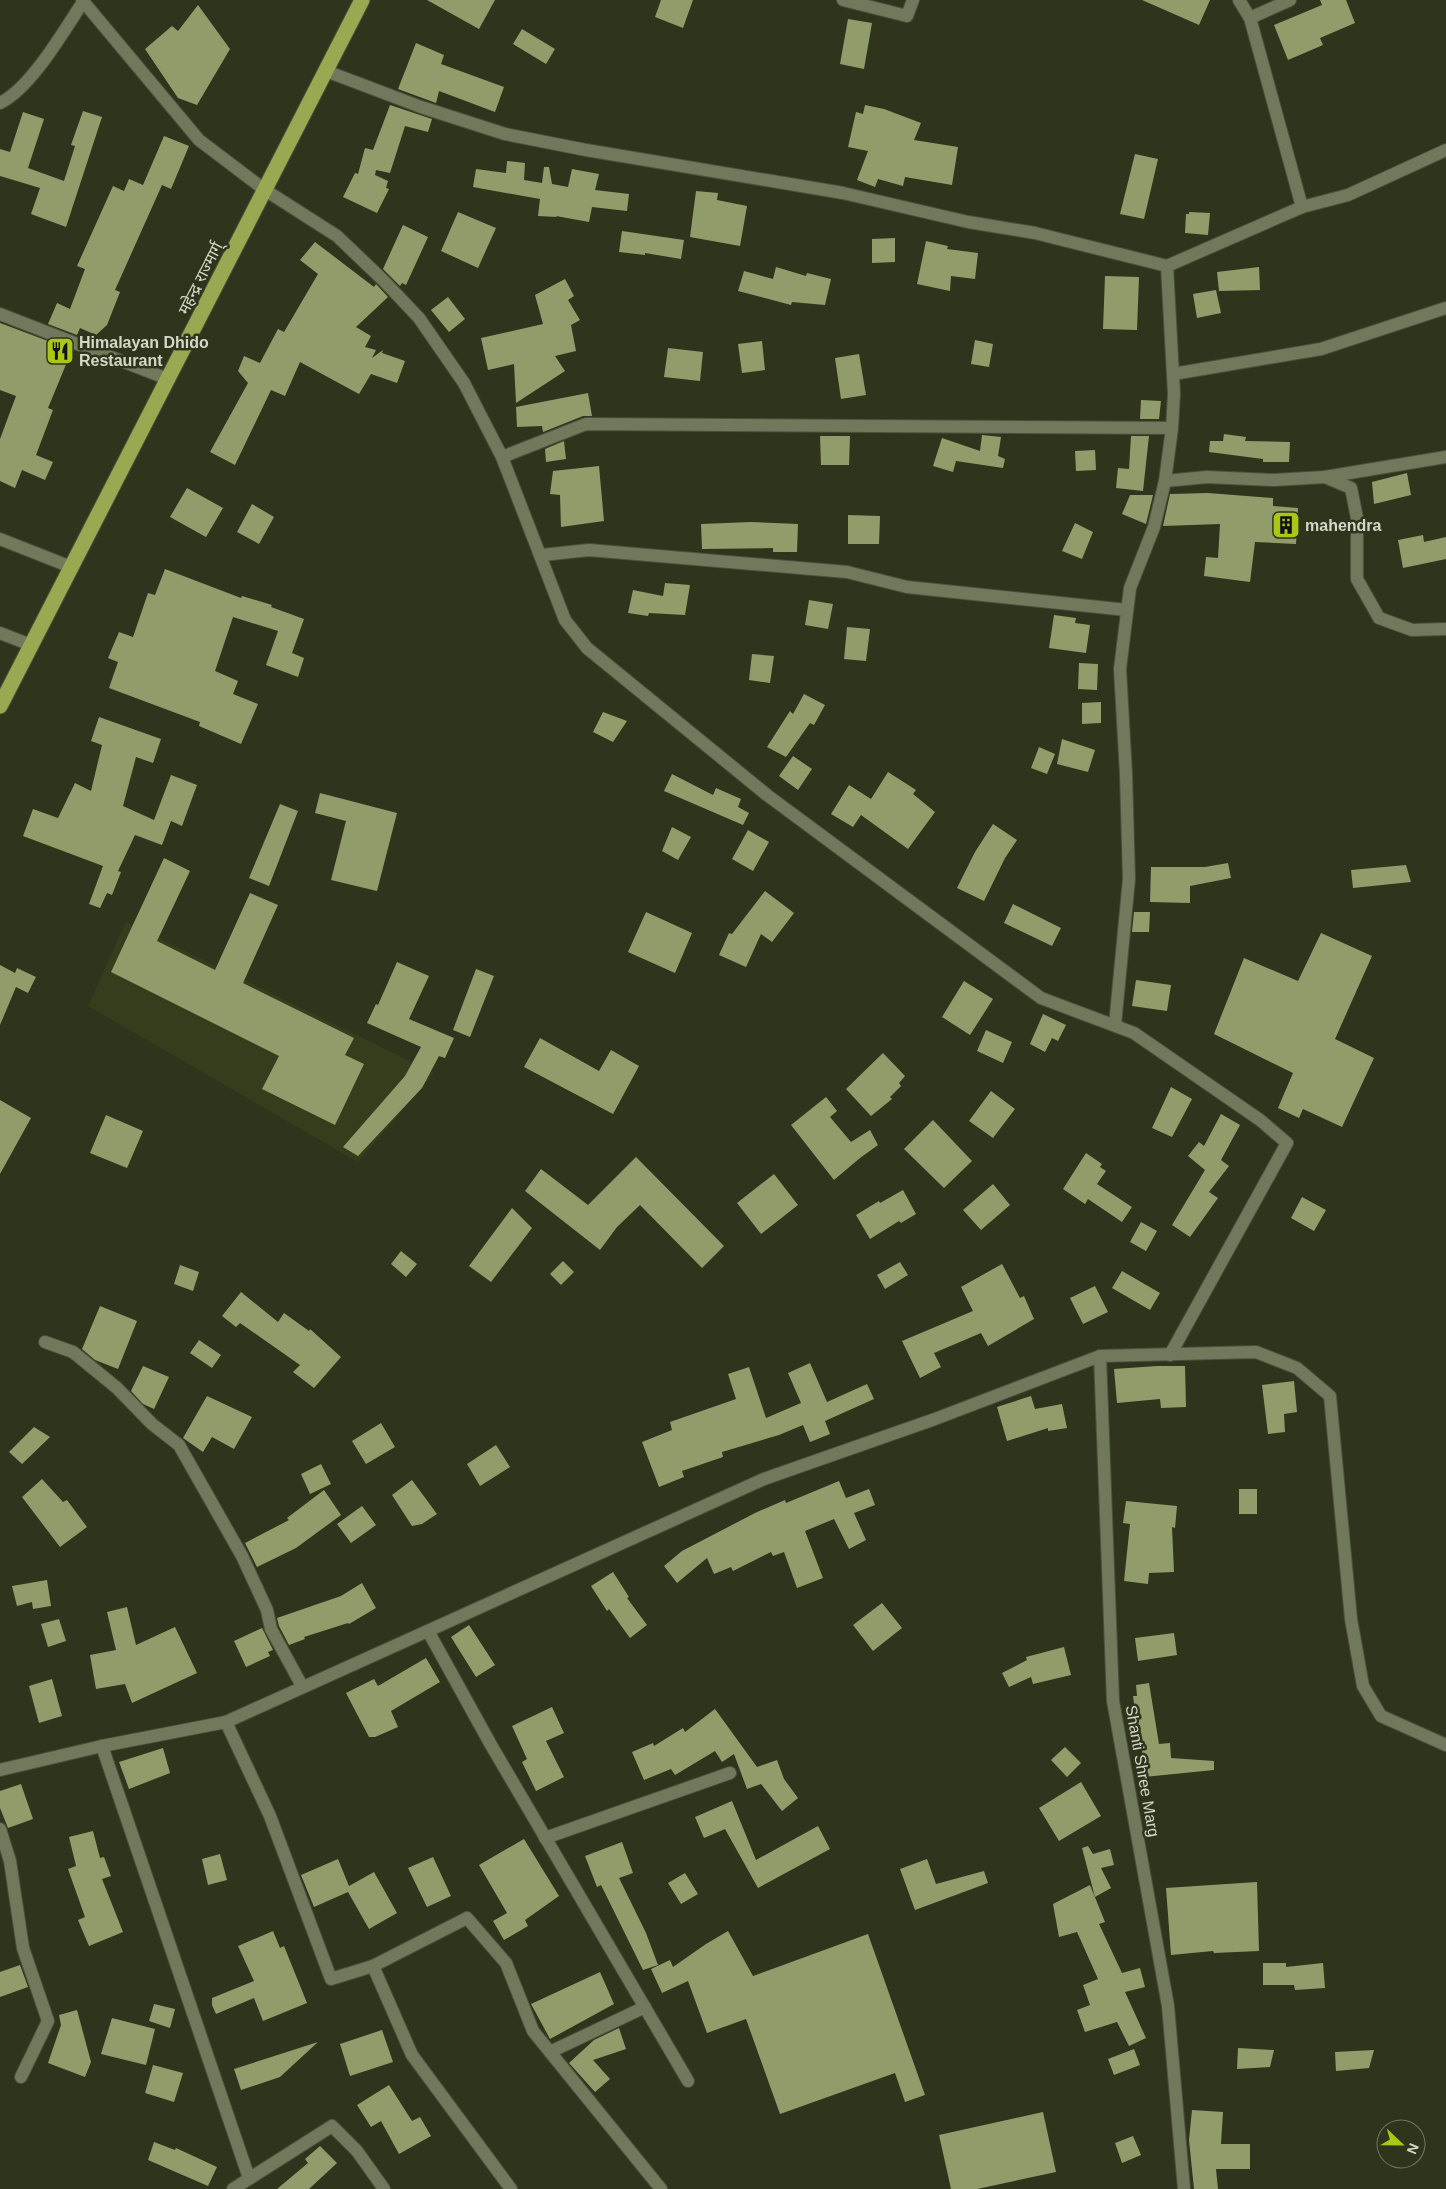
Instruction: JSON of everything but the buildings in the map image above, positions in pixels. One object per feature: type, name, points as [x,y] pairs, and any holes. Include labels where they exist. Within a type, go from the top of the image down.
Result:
[{"type":"highway","name":"महेन्द्र राज्मार्ग्","points":[[0,706],[362,0]]},
{"type":"street","points":[[843,0],[907,16],[913,0]]},
{"type":"street","points":[[1239,0],[1250,18],[1302,207]]},
{"type":"street","points":[[1250,18],[1290,0]]},
{"type":"street","points":[[0,103],[10,98],[32,74],[82,1],[199,140],[265,190],[337,236],[419,318],[464,383],[502,457],[542,555],[565,620],[587,648],[767,795],[1041,998],[1115,1025],[1142,1038],[1260,1120],[1287,1143],[1170,1355]]},
{"type":"street","points":[[326,71],[421,107],[505,134],[586,150],[843,193],[968,222],[1035,233],[1167,266],[1302,207],[1348,195],[1446,150]]},
{"type":"street","points":[[1115,1025],[1129,879],[1120,669],[1130,588],[1154,527],[1166,482],[1172,428],[1173,374],[1167,266]]},
{"type":"street","points":[[1173,374],[1321,349],[1446,308]]},
{"type":"street","points":[[0,314],[168,379]]},
{"type":"street","points":[[502,457],[586,424],[1172,428]]},
{"type":"street","points":[[1166,482],[1207,477],[1274,480],[1325,477],[1446,457]]},
{"type":"street","points":[[1325,477],[1351,488],[1357,518],[1357,579],[1379,618],[1412,630],[1446,629]]},
{"type":"street","points":[[0,539],[71,567]]},
{"type":"street","points":[[542,555],[589,550],[847,572],[907,587],[1127,610]]},
{"type":"street","points":[[0,633],[31,645]]},
{"type":"street","points":[[45,1342],[73,1352],[117,1388],[152,1424],[179,1445],[242,1556],[266,1610],[271,1629],[302,1686]]},
{"type":"street","points":[[0,1770],[102,1746],[226,1722],[764,1478],[935,1419],[1100,1356],[1256,1352],[1297,1368],[1330,1396],[1350,1619],[1363,1686],[1382,1716],[1446,1745]]},
{"type":"street","name":"Shanti Shree Marg","points":[[1100,1356],[1114,1701],[1168,2006],[1184,2189]]},
{"type":"street","points":[[428,1631],[688,2081]]},
{"type":"street","points":[[226,1722],[270,1816],[331,1979],[373,1966],[467,1918],[506,1962],[533,2031],[661,2189]]},
{"type":"street","points":[[102,1746],[250,2178]]},
{"type":"street","points":[[546,1838],[730,1773]]},
{"type":"street","points":[[0,1829],[10,1861],[23,1948],[48,2021],[22,2077]]},
{"type":"street","points":[[373,1966],[412,2055],[511,2189]]},
{"type":"street","points":[[550,2052],[645,2007]]},
{"type":"street","points":[[233,2189],[332,2126],[357,2151],[384,2189]]},
{"type":"shaded area","points":[[126,922],[434,1073],[358,1162],[88,1006]]},
{"type":"place","name":"Himalayan Dhido Restaurant","points":[[60,351]]},
{"type":"place","name":"mahendra","points":[[1286,525]]}]
